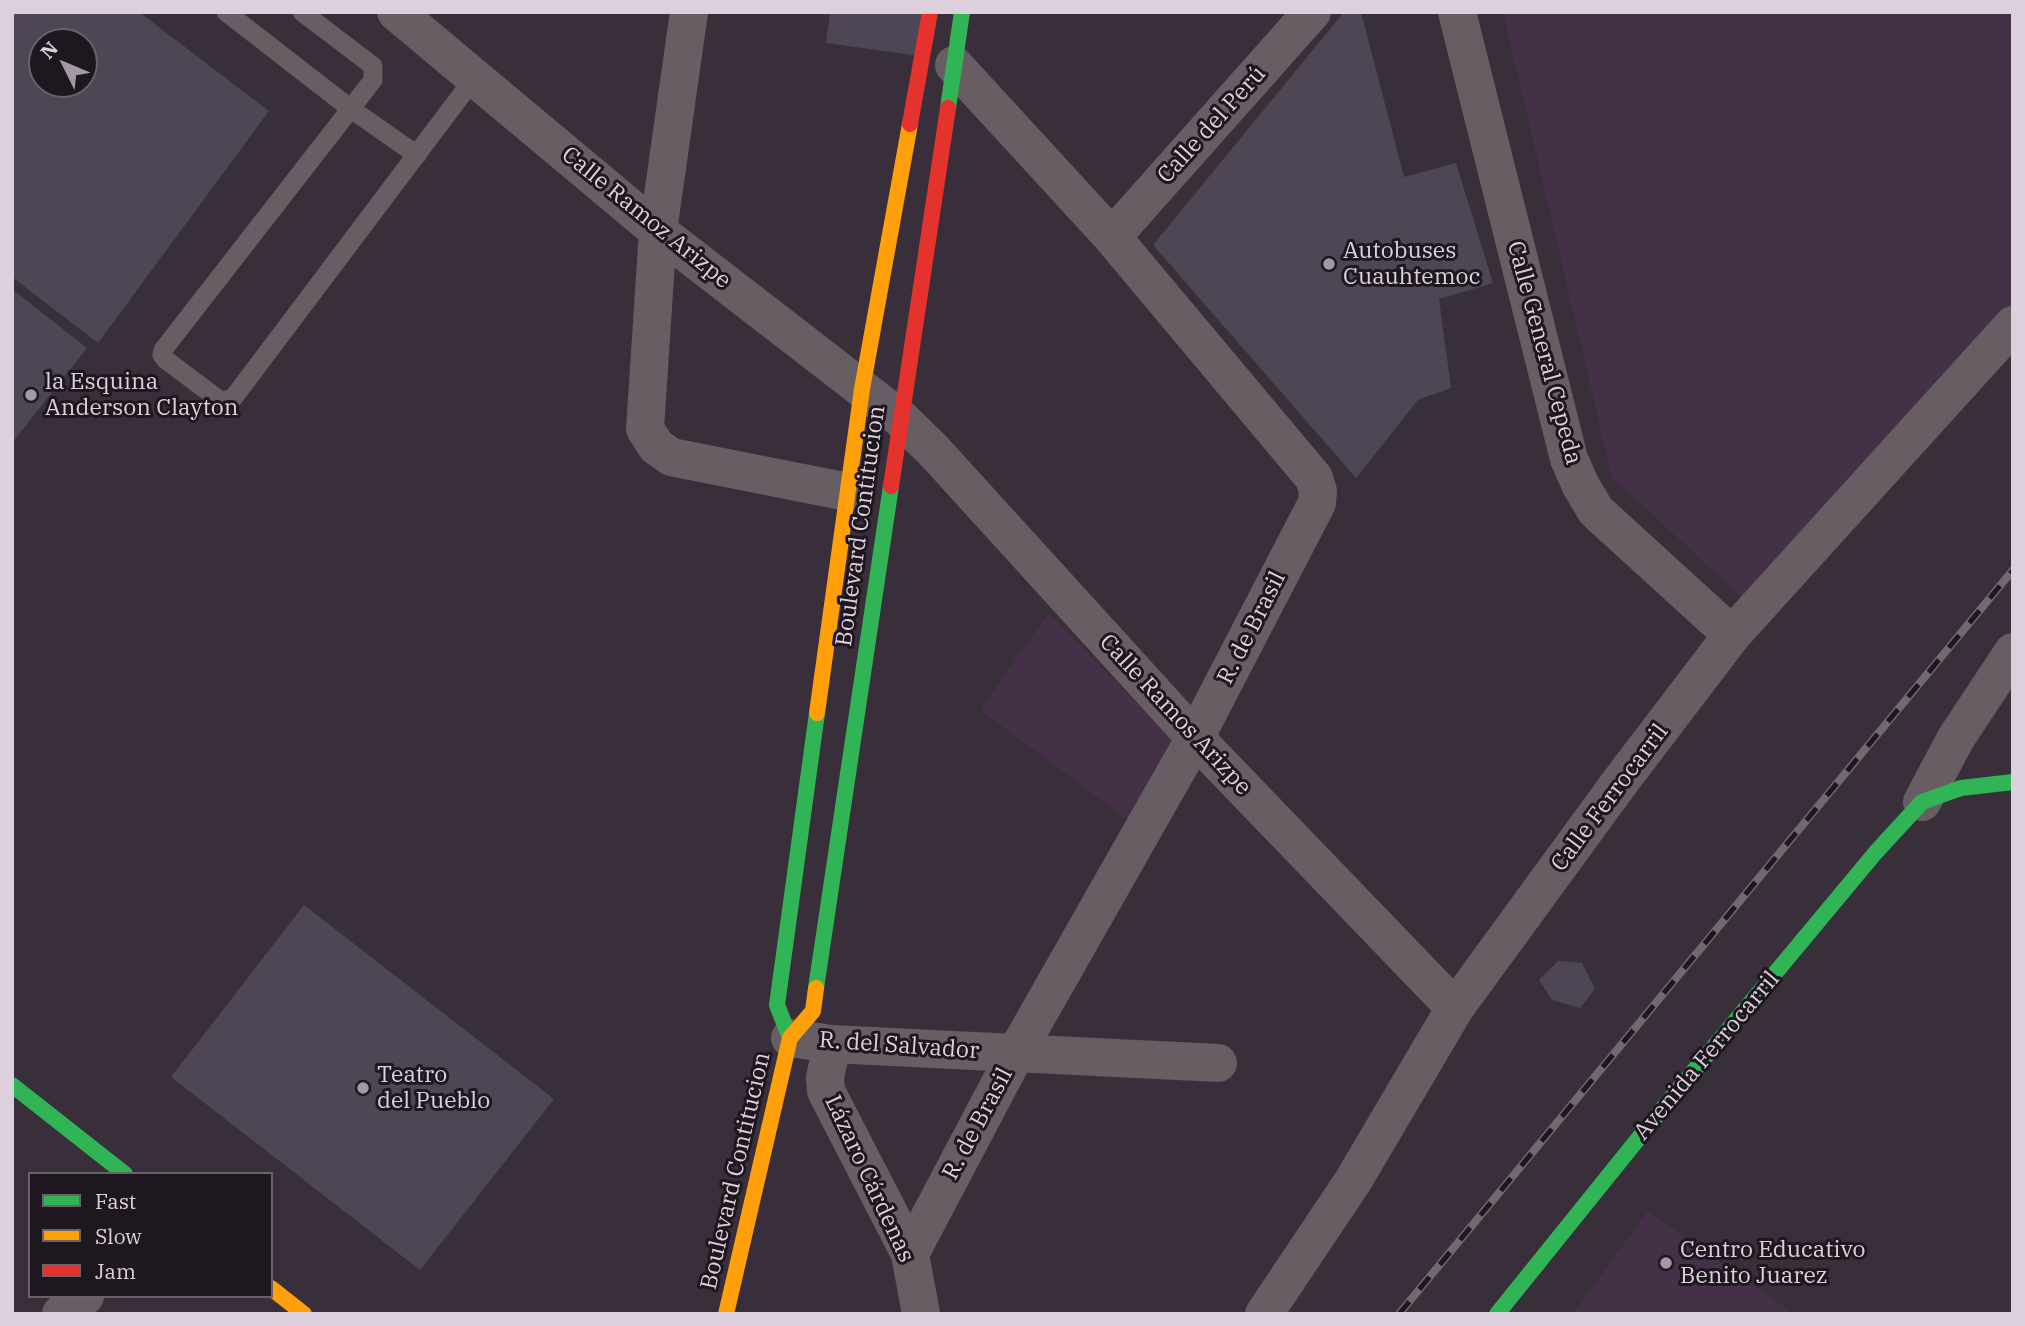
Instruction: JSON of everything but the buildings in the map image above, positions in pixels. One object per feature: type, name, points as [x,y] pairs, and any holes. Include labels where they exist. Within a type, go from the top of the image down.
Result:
[{"type":"street","name":"Calle Ramoz Arizpe","points":[[396,12],[440,29],[475,77],[658,231],[900,418]]},
{"type":"street","points":[[689,12],[658,231],[645,429],[656,446],[671,457],[848,492]]},
{"type":"street","name":"Boulevard Contitucion","points":[[790,1038],[777,1005],[862,389],[930,12]]},
{"type":"street","name":"Boulevard Contitucion","points":[[726,1314],[790,1038],[813,1012],[962,12]]},
{"type":"street","name":"Calle del Perú","points":[[1112,237],[1312,12]]},
{"type":"street","name":"Calle General Cepeda","points":[[1457,12],[1569,459],[1596,511],[1732,635]]},
{"type":"street","name":"R. de Brasil","points":[[910,1254],[1016,1054],[1195,738],[1317,503],[1318,491],[1314,478],[1112,237],[954,65]]},
{"type":"street","name":"Calle Ferrocarril","points":[[1264,1314],[1353,1181],[1455,1008],[1620,782],[1732,635],[2013,325]]},
{"type":"street","name":"Calle Ramos Arizpe","points":[[900,418],[933,450],[1195,738],[1455,1008]]},
{"type":"street","name":"Avenida Ferrocarril","points":[[1496,1314],[1667,1103],[1876,852],[1922,802],[1956,738],[2013,652]]},
{"type":"street","name":"Avenida Ferrocarril","points":[[1922,802],[1961,788],[2013,782]]},
{"type":"street","name":"R. del Salvador","points":[[790,1038],[832,1044],[1218,1063]]},
{"type":"street","name":"Lázaro Cárdenas","points":[[832,1044],[825,1078],[826,1091],[910,1254],[922,1314]]},
{"type":"street","points":[[12,1086],[122,1172]]},
{"type":"street","points":[[273,1290],[304,1314]]},
{"type":"street","points":[[61,1314],[82,1298]]},
{"type":"lane","points":[[226,12],[351,109],[417,155]]},
{"type":"lane","points":[[302,12],[373,66],[373,80],[163,350],[162,355],[166,359],[222,402],[234,397],[475,77]]},
{"type":"shaded area","points":[[1503,12],[2013,12],[2013,313],[1755,609],[1612,477]]},
{"type":"shaded area","points":[[1049,613],[1172,740],[1130,821],[980,710]]},
{"type":"shaded area","name":"Centro Educativo Benito Juarez","points":[[1648,1211],[1794,1314],[1573,1314]]},
{"type":"railway","points":[[1399,1314],[2013,570]]},
{"type":"traffic: fast","points":[[948,108],[962,12]]},
{"type":"traffic: fast","points":[[816,988],[891,486]]},
{"type":"traffic: fast","points":[[790,1038],[777,1005],[817,713]]},
{"type":"traffic: fast","points":[[1497,1314],[1667,1103],[1876,852],[1922,802],[1961,788],[2013,782]]},
{"type":"traffic: fast","points":[[12,1085],[122,1172]]},
{"type":"traffic: slow","points":[[817,713],[862,389],[910,124]]},
{"type":"traffic: slow","points":[[726,1314],[790,1038],[813,1011],[816,988]]},
{"type":"traffic: slow","points":[[273,1290],[304,1314]]},
{"type":"traffic: jam","points":[[910,124],[930,12]]},
{"type":"traffic: jam","points":[[891,486],[948,108]]},
{"type":"place","name":"Autobuses Cuauhtemoc","points":[[1329,264]]},
{"type":"place","name":"la Esquina Anderson Clayton","points":[[31,395]]},
{"type":"place","name":"Teatro del Pueblo","points":[[363,1088]]},
{"type":"place","name":"Centro Educativo Benito Juarez","points":[[1666,1263]]}]
